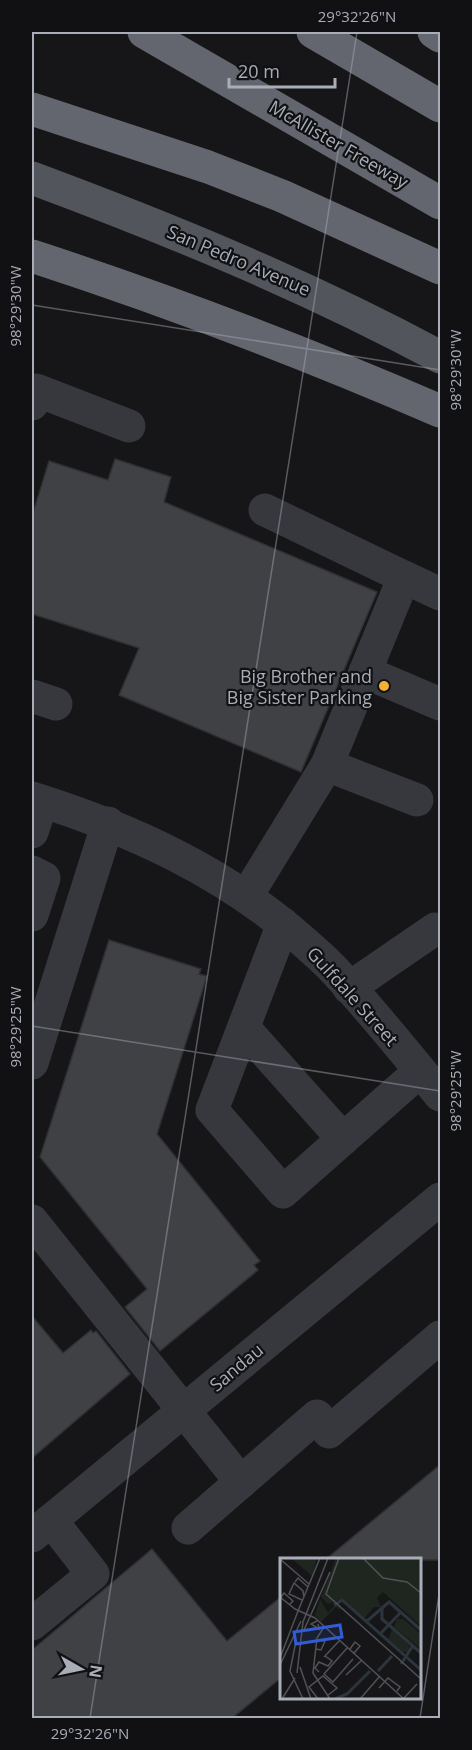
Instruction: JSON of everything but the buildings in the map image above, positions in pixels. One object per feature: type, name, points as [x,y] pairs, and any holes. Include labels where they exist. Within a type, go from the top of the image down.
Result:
[{"type":"highway","name":"McAllister Freeway","points":[[144,32],[441,203]]},
{"type":"highway","points":[[313,32],[441,105]]},
{"type":"highway","points":[[434,32],[441,36]]},
{"type":"highway","points":[[32,109],[208,167],[282,196],[441,268]]},
{"type":"highway","points":[[32,256],[240,329],[441,411]]},
{"type":"main road","name":"San Pedro Avenue","points":[[32,178],[157,225],[253,265],[332,301],[441,357]]},
{"type":"street","points":[[33,394],[129,426]]},
{"type":"street","points":[[265,510],[441,594]]},
{"type":"street","points":[[246,897],[327,765],[404,577]]},
{"type":"street","points":[[365,672],[441,704]]},
{"type":"street","points":[[327,765],[417,800]]},
{"type":"street","name":"Gulfdale Street","points":[[35,811],[108,824],[170,851],[246,897],[283,924],[333,969],[430,1083]]},
{"type":"street","points":[[32,1063],[108,824]]},
{"type":"street","points":[[32,872],[44,878],[32,915]]},
{"type":"street","points":[[283,924],[212,1110],[283,1192],[343,1139],[430,1083]]},
{"type":"street","points":[[349,988],[439,925]]},
{"type":"street","points":[[244,1028],[343,1139]]},
{"type":"street","name":"Sandau","points":[[41,1528],[441,1199]]},
{"type":"street","points":[[32,1221],[182,1412],[241,1482]]},
{"type":"street","points":[[188,1528],[317,1416],[329,1432],[438,1343]]},
{"type":"street","points":[[32,1624],[93,1574],[41,1528]]},
{"type":"place","name":"Big Brother and Big Sister Parking","points":[[384,686]]}]
